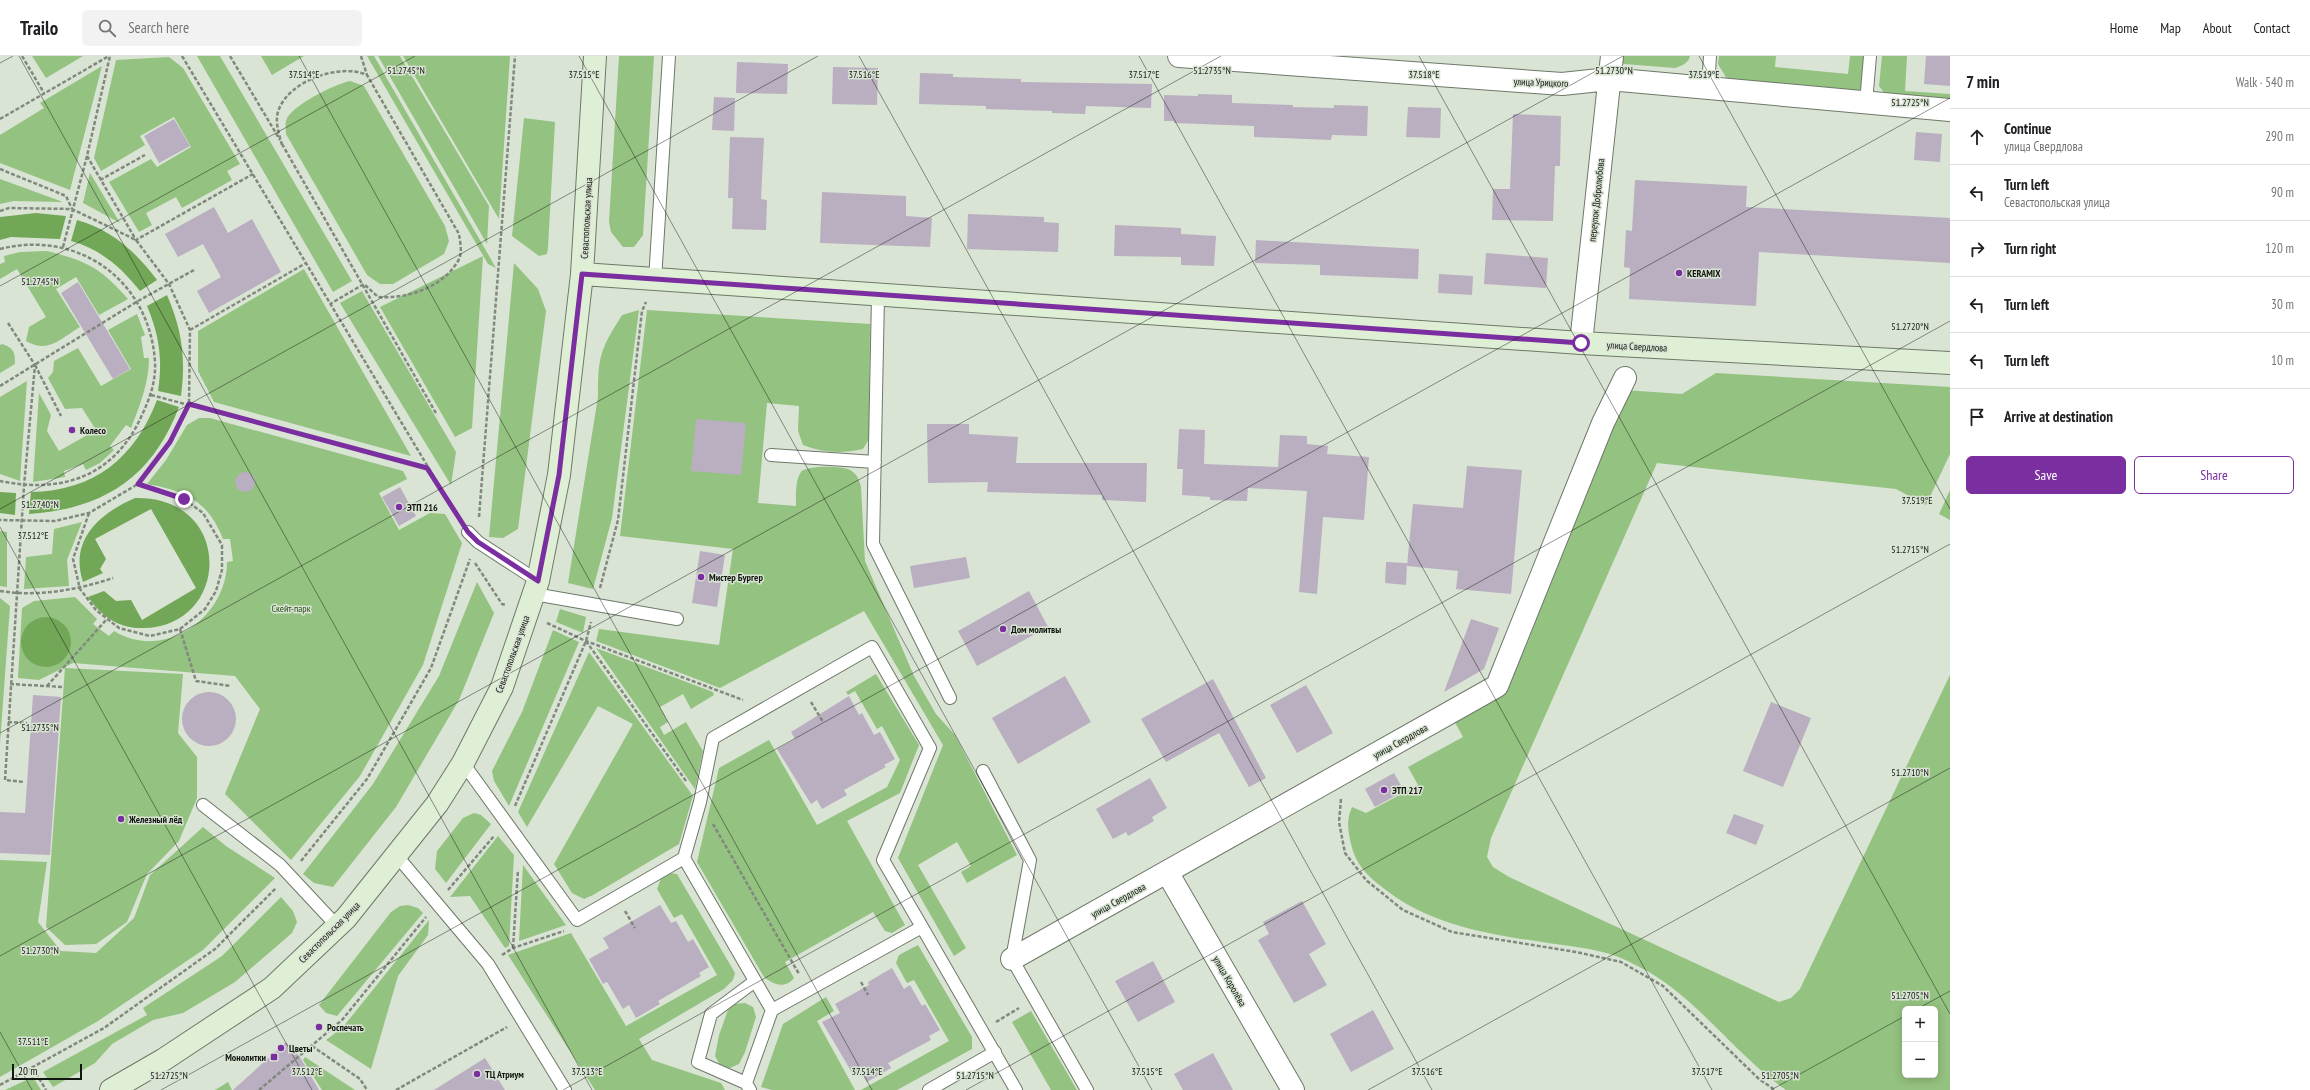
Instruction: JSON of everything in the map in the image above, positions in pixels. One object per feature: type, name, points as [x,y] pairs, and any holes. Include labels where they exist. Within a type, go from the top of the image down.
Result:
[{"type":"main road","name":"Севастопольская улица","points":[[111,1090],[163,1060],[272,988],[337,926],[397,856],[437,804],[463,763],[502,687],[536,587],[559,475],[582,274],[595,56]]},
{"type":"main road","name":"улица Свердлова","points":[[582,274],[878,296],[1581,343],[1950,363]]},
{"type":"street","name":"улица Урицкого","points":[[1179,56],[1562,84],[1609,79],[1950,110]]},
{"type":"street","name":"переулок Добролюбова","points":[[1581,343],[1612,56]]},
{"type":"street","name":"улица Свердлова","points":[[1012,959],[1497,686],[1603,423],[1624,378]]},
{"type":"street","name":"улица Королёва","points":[[1167,872],[1293,1090]]},
{"type":"lane","points":[[655,280],[669,56]]},
{"type":"lane","points":[[1708,88],[1710,56]]},
{"type":"lane","points":[[1866,103],[1870,56]]},
{"type":"lane","points":[[878,296],[873,544],[950,698]]},
{"type":"lane","points":[[771,454],[875,462]]},
{"type":"lane","points":[[468,532],[478,542],[536,587],[676,619]]},
{"type":"lane","points":[[463,763],[576,920],[684,858],[700,802],[713,738],[872,647],[930,748],[883,860],[1016,1090]]},
{"type":"lane","points":[[983,771],[1030,860],[1012,959],[1087,1090]]},
{"type":"lane","points":[[203,805],[290,875],[337,926]]},
{"type":"lane","points":[[397,856],[488,964],[565,1090]]},
{"type":"lane","points":[[684,858],[772,1010]]},
{"type":"lane","points":[[755,981],[711,1014],[698,1062],[748,1086],[772,1010],[922,928]]},
{"type":"lane","points":[[929,1090],[995,1052]]},
{"type":"path","points":[[22,56],[44,93]]},
{"type":"path","points":[[0,119],[110,56]]},
{"type":"path","points":[[63,247],[87,156],[110,56]]},
{"type":"path","points":[[182,56],[427,468],[468,532]]},
{"type":"path","points":[[230,56],[364,284],[437,415]]},
{"type":"path","points":[[361,56],[367,75],[460,234],[461,248],[459,260],[438,282],[415,294],[396,298],[378,297],[364,284]]},
{"type":"path","points":[[0,1085],[104,1028],[216,949],[290,875],[367,779],[431,668],[478,542],[515,56]]},
{"type":"path","points":[[282,145],[276,124],[279,108],[289,95],[306,83],[323,75],[342,70],[357,71],[367,75]]},
{"type":"path","points":[[100,180],[145,155]]},
{"type":"path","points":[[0,520],[55,521],[90,513],[138,484],[170,442],[189,404],[190,330],[169,284],[136,240],[87,156]]},
{"type":"path","points":[[0,169],[66,196],[72,209]]},
{"type":"path","points":[[136,240],[253,174]]},
{"type":"path","points":[[0,211],[9,208],[72,209],[136,240]]},
{"type":"path","points":[[0,248],[43,245],[63,247],[88,255],[112,273],[138,301],[151,337],[155,363],[151,395],[135,432],[114,458],[79,479],[54,485],[24,486],[0,481]]},
{"type":"path","points":[[190,330],[306,263]]},
{"type":"path","points":[[0,386],[138,301],[194,270]]},
{"type":"path","points":[[330,304],[364,284]]},
{"type":"path","points":[[8,323],[35,365],[61,416]]},
{"type":"path","points":[[24,782],[5,780],[10,684],[24,486],[35,365]]},
{"type":"path","points":[[151,395],[427,468]]},
{"type":"path","points":[[90,513],[74,559],[80,589],[96,610],[119,628],[150,636],[180,629],[205,609],[216,591],[222,570],[222,545],[203,513],[184,499],[138,484]]},
{"type":"path","points":[[0,591],[17,594],[80,589],[112,578]]},
{"type":"path","points":[[47,686],[107,619]]},
{"type":"path","points":[[180,629],[196,681],[231,686]]},
{"type":"path","points":[[764,708],[586,641],[700,802],[808,990]]},
{"type":"path","points":[[10,684],[63,687]]},
{"type":"path","points":[[802,686],[823,722]]},
{"type":"path","points":[[8,722],[27,723]]},
{"type":"path","points":[[1344,773],[1339,822],[1345,853],[1366,880],[1403,910],[1452,932],[1576,952],[1621,962],[1663,986],[1759,1079],[1775,1090]]},
{"type":"path","points":[[513,948],[519,841]]},
{"type":"path","points":[[488,964],[513,948],[567,930],[576,920]]},
{"type":"path","points":[[982,1030],[1035,999]]},
{"type":"path","points":[[396,1090],[522,1018]]},
{"type":"path","points":[[312,1046],[360,1079],[367,1090]]},
{"type":"path","points":[[33,1068],[46,1090]]},
{"type":"green space","points":[[32,56],[83,56],[46,78]]},
{"type":"green space","points":[[197,56],[220,56],[352,281],[333,292]]},
{"type":"green space","points":[[261,56],[304,56],[272,75]]},
{"type":"green space","points":[[367,56],[374,56],[496,268],[488,264]]},
{"type":"green space","points":[[378,56],[400,56],[489,206],[487,244]]},
{"type":"green space","points":[[403,56],[510,56],[499,219]]},
{"type":"green space","points":[[619,56],[654,56],[643,235],[634,247],[623,247],[611,232],[609,222]]},
{"type":"green space","points":[[1617,56],[1690,56],[1686,62],[1675,68],[1624,64],[1617,59]]},
{"type":"green space","points":[[1719,56],[1776,56],[1775,67],[1848,74],[1850,56],[1867,56],[1863,86],[1855,94],[1727,79],[1718,64]]},
{"type":"green space","points":[[1882,56],[1907,56],[1905,91],[1950,94],[1950,99],[1885,94],[1879,86]]},
{"type":"green space","points":[[169,57],[183,68],[240,164],[227,171],[232,180],[182,208],[176,197],[146,213],[152,225],[139,232],[109,182],[151,159],[157,167],[191,147],[174,117],[140,136],[145,145],[101,171],[94,158],[116,60]]},
{"type":"green space","points":[[102,66],[70,190],[0,163],[0,135],[44,108],[40,103]]},
{"type":"green space","points":[[350,81],[364,86],[445,226],[449,241],[444,254],[393,284],[380,284],[367,275],[286,134],[286,121],[289,115],[296,109],[314,96],[334,86]]},
{"type":"green space","points":[[524,118],[555,122],[548,247],[547,254],[539,256],[512,236]]},
{"type":"green space","points":[[90,173],[120,223],[83,203]]},
{"type":"green space","points":[[0,179],[63,202],[14,201],[0,204]]},
{"type":"green space","points":[[47,251],[73,258],[92,267],[110,280],[128,299],[99,315],[76,277],[56,289],[80,327],[54,343],[41,346],[34,345],[26,341],[29,327],[46,317],[17,269],[0,279],[0,264],[5,262],[4,256],[20,252]]},
{"type":"green space","points":[[483,256],[472,428],[455,437],[380,307]]},
{"type":"green space","points":[[514,263],[538,289],[546,311],[518,529],[503,538],[489,537]]},
{"type":"green space","points":[[304,269],[411,456],[214,402],[198,371],[198,331]]},
{"type":"green space","points":[[362,291],[456,452],[451,485],[340,303]]},
{"type":"green space","points":[[639,310],[612,518],[593,589],[568,583],[598,397],[600,362],[609,337],[622,315]]},
{"type":"green space","points":[[647,310],[870,324],[869,439],[863,449],[847,452],[832,452],[817,450],[803,445],[798,431],[799,406],[767,403],[758,503],[796,506],[796,488],[799,475],[804,470],[810,468],[833,467],[846,469],[850,470],[856,475],[858,479],[861,487],[865,561],[914,676],[936,714],[955,735],[1017,855],[967,883],[961,872],[971,866],[957,842],[918,865],[966,948],[954,956],[898,858],[943,745],[864,611],[720,688],[596,641],[599,629],[719,645],[733,549],[620,536]]},
{"type":"green space","points":[[137,314],[145,335],[141,337],[144,358],[149,358],[149,367],[138,411],[131,428],[126,425],[110,446],[114,450],[100,463],[86,470],[83,464],[64,471],[65,477],[33,482],[39,393],[51,415],[47,431],[59,451],[96,430],[82,408],[65,409],[48,378],[53,372],[54,361],[78,348],[101,386],[131,369],[108,330]]},
{"type":"green space","points":[[2,344],[9,347],[13,351],[15,356],[15,364],[0,373],[0,345]]},
{"type":"green space","points":[[1716,373],[1950,387],[1950,454],[1926,505],[1896,489],[1657,463],[1491,838],[1487,857],[1493,867],[1509,877],[1779,1002],[1791,998],[1800,989],[1950,675],[1950,1090],[1786,1090],[1751,1062],[1685,999],[1649,972],[1624,959],[1607,953],[1479,931],[1438,919],[1399,900],[1367,874],[1355,857],[1348,826],[1352,807],[1366,813],[1418,785],[1408,767],[1463,737],[1452,717],[1500,689],[1624,390],[1682,394]]},
{"type":"green space","points":[[27,381],[20,481],[0,474],[0,397]]},
{"type":"green space","name":"Скейт-парк","points":[[199,418],[210,418],[403,471],[407,479],[379,493],[399,530],[430,513],[445,514],[462,543],[423,665],[360,776],[291,860],[225,794],[260,709],[235,676],[73,663],[39,680],[18,678],[22,608],[34,601],[75,597],[97,619],[93,624],[109,636],[114,631],[133,639],[153,641],[172,637],[190,629],[205,616],[217,600],[224,582],[227,562],[233,561],[230,539],[223,539],[210,515],[194,500],[173,490],[147,484],[166,460],[187,425]]},
{"type":"green space","points":[[1950,490],[1950,520],[1939,514]]},
{"type":"green space","points":[[82,522],[67,560],[69,586],[24,589],[26,557],[52,554],[54,529]]},
{"type":"green space","points":[[0,531],[7,532],[7,587],[0,586]]},
{"type":"green space","points":[[477,582],[494,613],[459,700],[396,807],[333,887],[314,883],[303,874],[373,784],[439,676]]},
{"type":"green space","points":[[0,598],[10,606],[0,744]]},
{"type":"green space","points":[[560,609],[586,617],[583,633],[556,622]]},
{"type":"green space","points":[[553,630],[579,642],[509,806],[494,781],[492,771],[522,712]]},
{"type":"green space","points":[[596,648],[713,692],[714,695],[691,709],[683,694],[660,707],[668,722],[660,727],[664,735],[686,722],[703,751],[695,789]]},
{"type":"green space","points":[[589,652],[693,796],[679,844],[584,899],[572,893],[554,864],[633,724],[598,706],[527,827],[518,812]]},
{"type":"green space","name":"Железный лёд","points":[[65,668],[183,674],[178,733],[197,757],[197,798],[179,841],[147,874],[127,922],[96,944],[65,945],[46,927]]},
{"type":"green space","points":[[876,674],[919,745],[900,793],[847,821],[905,925],[892,933],[885,931],[873,912],[785,962],[794,978],[787,984],[779,985],[764,977],[697,862],[719,768],[769,740],[817,825],[887,787],[900,760],[882,726],[877,729],[855,691],[848,695],[846,692]]},
{"type":"green space","points":[[474,813],[481,815],[491,824],[446,883],[435,869],[437,851],[463,818]]},
{"type":"green space","points":[[203,827],[226,846],[275,878],[203,950],[98,1021],[0,1077],[0,860],[47,862],[38,922],[61,951],[96,953],[134,918],[150,875]]},
{"type":"green space","points":[[498,836],[514,855],[509,946],[505,948],[470,896],[450,897]]},
{"type":"green space","points":[[523,865],[566,925],[519,941]]},
{"type":"green space","points":[[669,873],[677,874],[735,973],[733,980],[724,989],[639,1039],[652,1060],[721,1083],[725,1090],[595,1090],[508,955],[571,933],[626,1026],[717,975],[682,914],[674,918],[657,889],[662,876]]},
{"type":"green space","points":[[281,897],[293,911],[297,922],[292,933],[235,982],[183,1013],[153,1020],[112,1044],[95,1063],[53,1087],[43,1072],[147,1015],[143,1008],[222,956]]},
{"type":"green space","points":[[408,905],[418,908],[423,913],[337,1016],[326,1013],[319,1005],[391,912],[400,906]]},
{"type":"green space","points":[[429,920],[428,935],[398,976],[371,1069],[326,1040],[343,1027]]},
{"type":"green space","points":[[918,945],[972,1037],[972,1049],[897,1090],[861,1090],[949,1041],[914,980],[907,983],[896,963],[899,955]]},
{"type":"green space","points":[[826,997],[834,1011],[817,1021],[855,1090],[772,1090],[761,1087],[783,1024]]},
{"type":"green space","points":[[745,1003],[753,1007],[756,1017],[745,1052],[739,1064],[730,1068],[721,1067],[715,1056],[719,1035],[728,1010],[735,1004]]},
{"type":"green space","points":[[1031,1011],[1077,1090],[1051,1090],[1012,1022]]},
{"type":"green space","points":[[305,1057],[355,1090],[322,1090],[303,1060]]},
{"type":"green space","points":[[33,1077],[41,1090],[5,1090]]},
{"type":"green space","points":[[228,1082],[232,1090],[215,1090]]},
{"type":"shaded area","points":[[36,213],[66,216],[60,239],[11,237],[0,240],[0,217]]},
{"type":"shaded area","points":[[77,220],[101,229],[122,243],[141,260],[157,280],[140,291],[125,274],[101,254],[82,244],[71,241]]},
{"type":"shaded area","points":[[167,295],[176,320],[182,344],[183,369],[181,396],[158,391],[160,369],[159,347],[147,306]]},
{"type":"shaded area","points":[[157,400],[179,407],[168,432],[155,453],[139,471],[122,485],[102,497],[80,505],[56,511],[29,514],[31,492],[54,490],[93,478],[124,454],[137,439],[148,421]]},
{"type":"shaded area","points":[[0,492],[16,493],[15,515],[0,513]]},
{"type":"shaded area","points":[[135,498],[168,503],[191,517],[205,538],[210,562],[206,586],[193,607],[172,622],[143,628],[134,628],[118,624],[99,610],[88,597],[104,591],[116,601],[131,600],[142,620],[196,588],[151,509],[95,539],[106,559],[100,569],[103,573],[83,582],[80,567],[80,553],[84,541],[91,530],[99,520],[110,512]]},
{"type":"shaded area","points":[[46,617],[56,619],[64,624],[69,632],[71,642],[69,652],[64,660],[56,665],[46,667],[36,665],[28,660],[23,652],[21,642],[23,632],[28,624],[36,619]]},
{"type":"building","points":[[1926,56],[1950,56],[1950,86],[1924,84]]},
{"type":"building","points":[[737,62],[788,64],[787,94],[736,93]]},
{"type":"building","points":[[833,67],[878,68],[877,105],[832,104]]},
{"type":"building","points":[[920,73],[953,74],[953,77],[1021,79],[1021,82],[1152,84],[1151,108],[1086,106],[1085,114],[1052,113],[1052,111],[986,109],[986,106],[919,104]]},
{"type":"building","points":[[1198,94],[1232,95],[1232,103],[1334,108],[1334,105],[1368,106],[1367,136],[1332,135],[1331,140],[1254,137],[1254,126],[1174,123],[1174,121],[1164,121],[1164,95],[1198,96]]},
{"type":"building","points":[[714,97],[735,98],[734,131],[712,130]]},
{"type":"building","points":[[1408,107],[1441,108],[1440,138],[1406,137]]},
{"type":"building","points":[[1513,114],[1561,116],[1560,166],[1555,166],[1553,221],[1492,220],[1493,189],[1510,189]]},
{"type":"building","points":[[174,119],[190,146],[159,163],[144,136]]},
{"type":"building","points":[[1916,132],[1942,134],[1940,162],[1914,160]]},
{"type":"building","points":[[730,137],[764,138],[761,199],[767,200],[766,230],[732,229],[733,198],[728,198]]},
{"type":"building","points":[[1635,180],[1747,186],[1746,207],[1950,218],[1950,263],[1759,252],[1756,306],[1629,299],[1630,268],[1624,267],[1626,230],[1632,231]]},
{"type":"building","points":[[822,192],[906,196],[906,216],[932,218],[930,247],[820,243]]},
{"type":"building","points":[[214,207],[228,233],[252,219],[281,272],[209,313],[197,291],[221,277],[203,244],[178,257],[165,234]]},
{"type":"building","points":[[968,214],[1044,217],[1044,222],[1059,223],[1058,252],[967,249]]},
{"type":"building","points":[[1115,225],[1181,228],[1181,234],[1216,236],[1214,266],[1181,265],[1181,257],[1114,256]]},
{"type":"building","points":[[1256,240],[1419,249],[1418,279],[1320,275],[1320,265],[1255,263]]},
{"type":"building","points":[[1486,253],[1548,258],[1546,288],[1484,284]]},
{"type":"building","points":[[1439,274],[1473,276],[1472,295],[1438,293]]},
{"type":"building","points":[[78,282],[130,369],[113,379],[61,293]]},
{"type":"building","points":[[696,419],[746,423],[741,475],[691,471]]},
{"type":"building","points":[[927,424],[969,424],[969,434],[1018,437],[1016,463],[1147,463],[1146,502],[1102,500],[1102,495],[987,492],[988,482],[928,483]]},
{"type":"building","points":[[1179,429],[1205,430],[1204,464],[1278,467],[1280,435],[1307,436],[1307,444],[1328,446],[1327,454],[1369,457],[1364,520],[1323,517],[1317,594],[1299,592],[1307,491],[1248,488],[1247,501],[1210,500],[1210,497],[1182,495],[1183,469],[1177,469]]},
{"type":"building","points":[[1467,466],[1522,470],[1511,594],[1456,589],[1458,571],[1407,566],[1413,504],[1463,508]]},
{"type":"building","points":[[245,472],[252,475],[255,482],[252,489],[245,492],[238,489],[235,482],[238,475]]},
{"type":"building","name":"ЭТП 216","points":[[400,487],[416,516],[399,526],[382,497]]},
{"type":"building","points":[[700,551],[725,555],[717,607],[692,603]]},
{"type":"building","points":[[966,557],[970,578],[914,588],[910,566]]},
{"type":"building","points":[[1386,562],[1407,563],[1406,585],[1385,583]]},
{"type":"building","name":"Дом молитвы","points":[[1029,591],[1048,627],[977,666],[958,631]]},
{"type":"building","points":[[1471,619],[1499,628],[1484,669],[1444,692]]},
{"type":"building","points":[[1065,676],[1091,722],[1018,764],[992,718]]},
{"type":"building","points":[[1213,679],[1266,778],[1249,787],[1219,733],[1166,762],[1141,719]]},
{"type":"building","points":[[1306,685],[1333,733],[1297,753],[1270,705]]},
{"type":"building","points":[[209,692],[219,694],[228,700],[234,709],[236,719],[234,729],[228,738],[219,744],[209,746],[199,744],[190,738],[184,729],[182,719],[184,709],[190,700],[199,694]]},
{"type":"building","points":[[33,695],[61,697],[50,855],[0,853],[0,812],[25,813]]},
{"type":"building","points":[[849,696],[859,715],[862,713],[874,735],[880,732],[895,759],[884,765],[886,767],[844,790],[847,795],[822,809],[817,800],[811,804],[777,749],[795,739],[791,732]]},
{"type":"building","points":[[1771,702],[1811,718],[1783,787],[1743,771]]},
{"type":"building","name":"ЭТП 217","points":[[1394,773],[1404,791],[1375,807],[1365,789]]},
{"type":"building","points":[[1150,778],[1167,808],[1152,817],[1154,821],[1128,836],[1126,832],[1113,839],[1096,809]]},
{"type":"building","points":[[1734,814],[1764,825],[1756,845],[1726,833]]},
{"type":"building","points":[[1302,901],[1326,944],[1309,954],[1327,985],[1294,1003],[1258,940],[1269,934],[1263,922]]},
{"type":"building","points":[[660,905],[671,923],[676,921],[688,942],[693,939],[709,967],[699,973],[701,976],[658,1001],[660,1004],[636,1018],[629,1005],[623,1009],[607,982],[603,984],[589,959],[609,948],[603,938]]},
{"type":"building","points":[[1153,961],[1175,1002],[1138,1022],[1115,981]]},
{"type":"building","points":[[892,968],[904,989],[910,985],[922,1006],[925,1004],[940,1030],[929,1036],[931,1040],[888,1063],[891,1068],[867,1082],[861,1072],[854,1076],[822,1022],[840,1013],[835,1004],[869,985],[868,982]]},
{"type":"building","points":[[1373,1010],[1394,1049],[1351,1072],[1330,1034]]},
{"type":"building","points":[[286,1042],[300,1057],[319,1090],[233,1090]]},
{"type":"building","points":[[1213,1053],[1233,1090],[1183,1090],[1174,1074]]},
{"type":"building","name":"ТЦ Атриум","points":[[485,1058],[505,1090],[434,1090]]},
{"type":"place","name":"KERAMIX","points":[[1679,273]]},
{"type":"place","name":"Колесо","points":[[72,430]]},
{"type":"place","name":"ЭТП 216","points":[[399,507]]},
{"type":"place","name":"Мистер Бургер","points":[[701,577]]},
{"type":"place","name":"Дом молитвы","points":[[1003,629]]},
{"type":"place","name":"ЭТП 217","points":[[1384,790]]},
{"type":"place","name":"Железный лёд","points":[[121,819]]},
{"type":"place","name":"Роспечать","points":[[319,1027]]},
{"type":"place","name":"Цветы","points":[[281,1048]]},
{"type":"place","name":"Монолитки","points":[[274,1057]]},
{"type":"place","name":"ТЦ Атриум","points":[[477,1074]]},
{"type":"route","points":[[184,499],[138,484],[170,442],[189,404],[427,468],[468,532],[478,542],[538,581],[559,475],[582,274],[878,296],[1581,343]]}]
